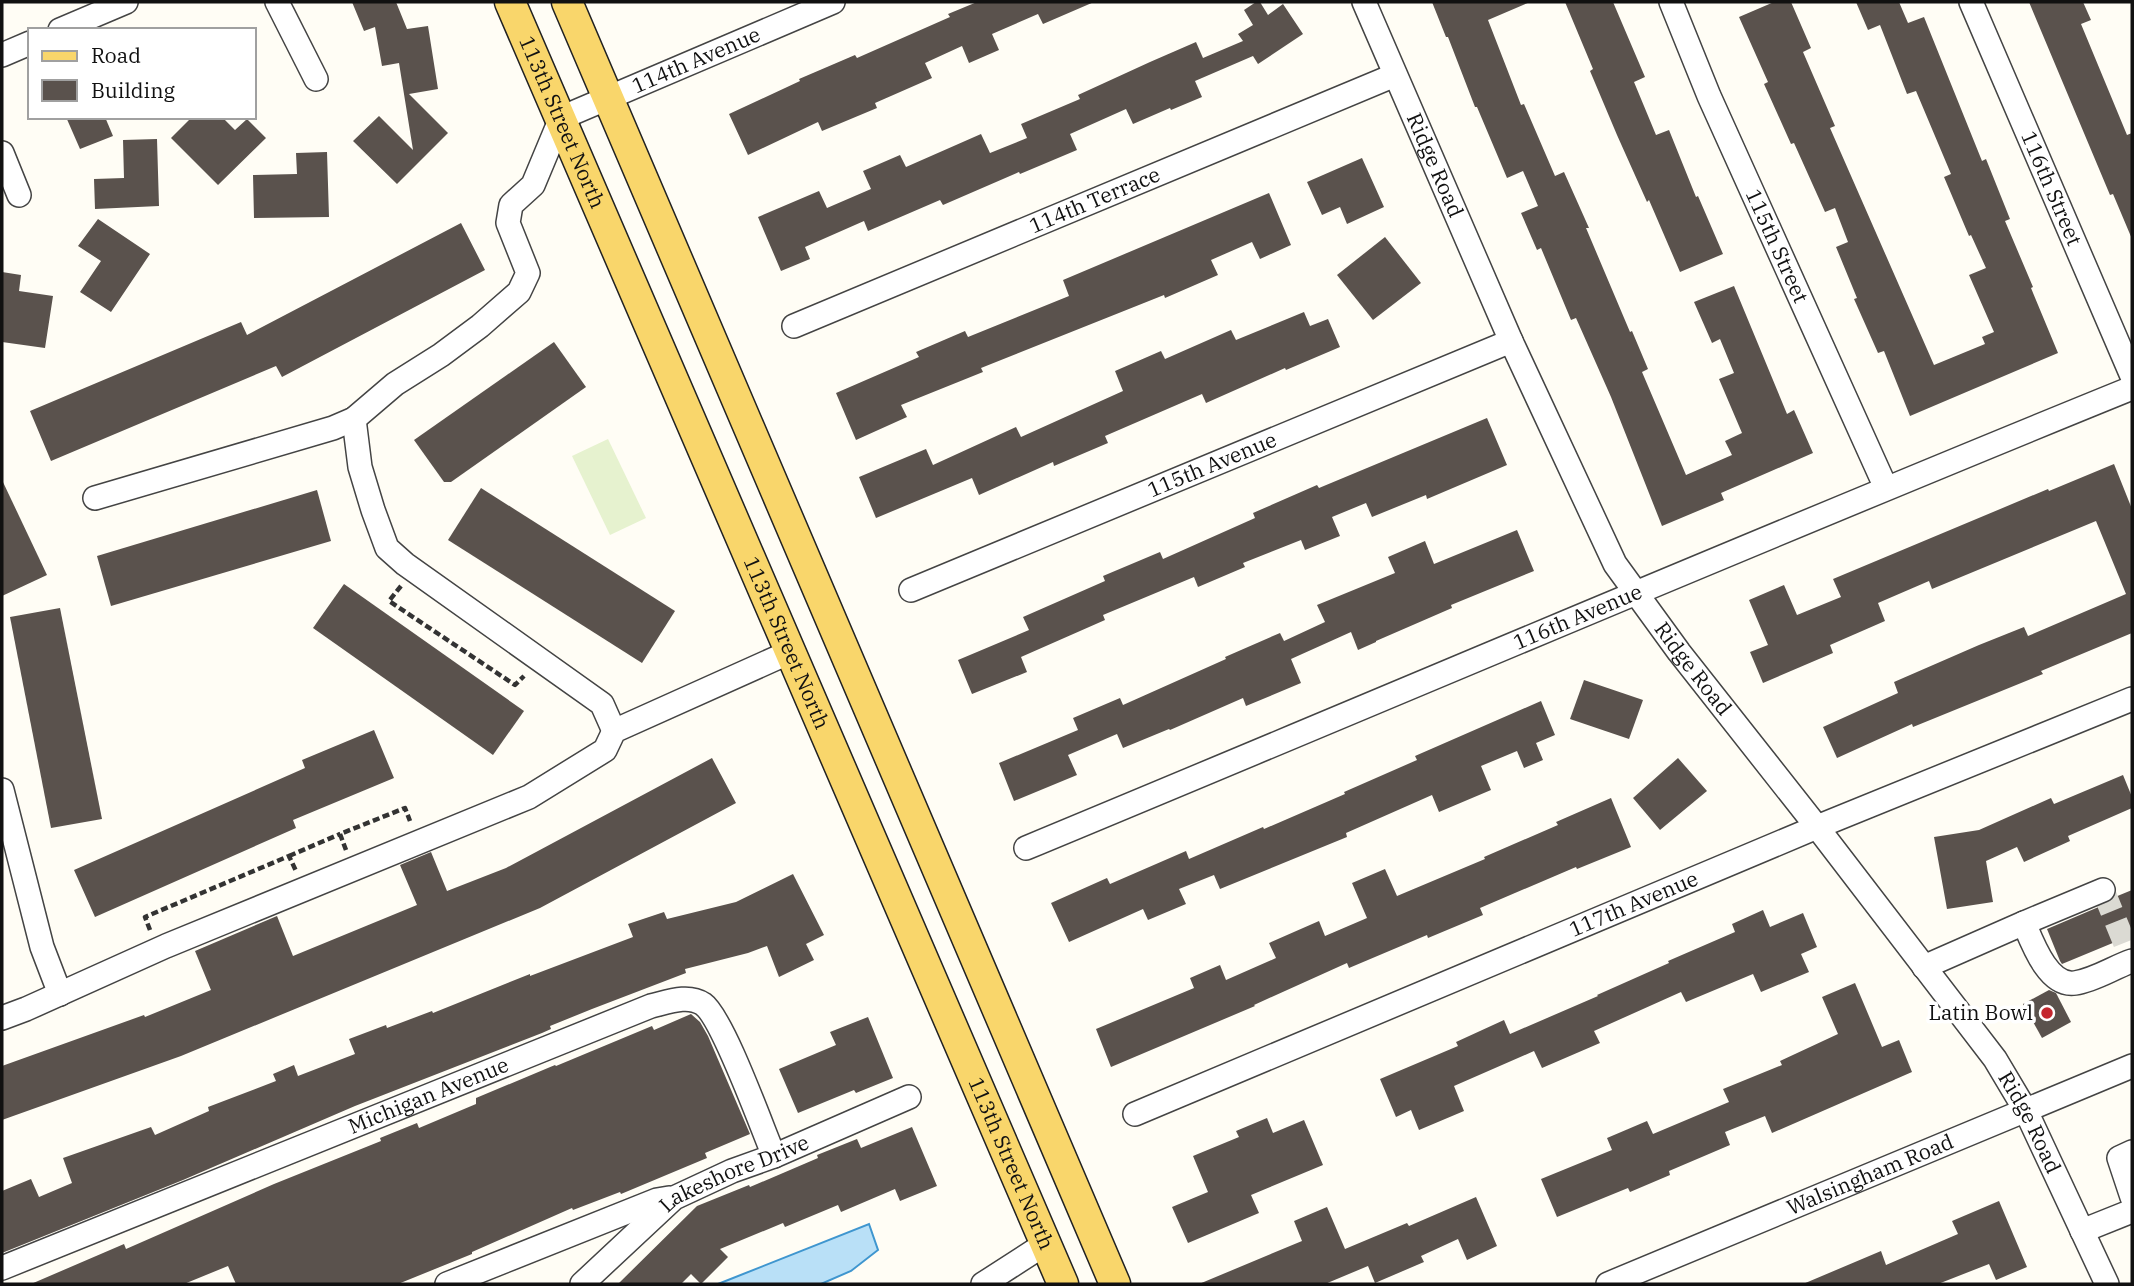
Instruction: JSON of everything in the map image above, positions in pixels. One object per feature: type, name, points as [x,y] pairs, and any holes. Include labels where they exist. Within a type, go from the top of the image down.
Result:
[{"type":"main road","name":"113th Street North","points":[[510,2],[1062,1284]]},
{"type":"main road","points":[[567,2],[1115,1284]]},
{"type":"street","points":[[65,28],[126,2]]},
{"type":"street","points":[[277,2],[316,79]]},
{"type":"street","name":"114th Avenue","points":[[561,118],[833,2]]},
{"type":"street","name":"Ridge Road","points":[[1364,2],[1511,341],[1615,564],[1679,652],[1995,1059],[2026,1111],[2106,1284]]},
{"type":"street","name":"115th Street","points":[[1671,2],[1709,96],[1886,488]]},
{"type":"street","name":"116th Street","points":[[1971,2],[2132,376]]},
{"type":"street","points":[[2,55],[28,44]]},
{"type":"street","name":"114th Terrace","points":[[794,327],[1395,75]]},
{"type":"street","points":[[95,498],[333,428],[354,419],[395,384],[480,326],[519,292],[528,273],[508,223],[511,205],[533,185],[561,118]]},
{"type":"street","points":[[2,153],[19,195]]},
{"type":"street","name":"115th Avenue","points":[[911,590],[1511,341]]},
{"type":"street","name":"116th Avenue","points":[[1026,848],[1886,488],[2132,388]]},
{"type":"street","points":[[354,419],[360,467],[387,548],[413,570],[602,704],[614,732]]},
{"type":"street","points":[[2,1018],[191,936],[529,797],[605,751],[614,732],[790,652]]},
{"type":"street","name":"117th Avenue","points":[[1135,1114],[1817,827],[2132,699]]},
{"type":"street","points":[[2,790],[41,947],[60,994]]},
{"type":"street","points":[[1924,967],[2103,890]]},
{"type":"street","points":[[2024,923],[2045,966],[2060,980],[2072,984],[2132,961]]},
{"type":"street","name":"Michigan Avenue","points":[[2,1268],[651,1006],[675,1000],[690,999],[704,1005],[712,1015],[728,1044],[774,1156]]},
{"type":"street","name":"Walsingham Road","points":[[1608,1284],[2132,1066]]},
{"type":"street","name":"Lakeshore Drive","points":[[582,1284],[674,1198],[909,1097]]},
{"type":"street","points":[[2132,1152],[2119,1158],[2132,1197]]},
{"type":"street","points":[[447,1284],[657,1200],[674,1198]]},
{"type":"street","points":[[2082,1231],[2132,1211]]},
{"type":"street","points":[[983,1284],[1045,1244]]},
{"type":"path","points":[[413,570],[389,601],[515,685],[530,669]]},
{"type":"path","points":[[153,937],[145,916],[405,808],[413,827]]},
{"type":"path","points":[[340,834],[348,855]]},
{"type":"path","points":[[289,856],[298,876]]},
{"type":"green space","points":[[608,439],[646,518],[610,535],[572,456]]},
{"type":"water","points":[[869,1224],[878,1250],[851,1271],[821,1284],[718,1284]]},
{"type":"building","points":[[352,2],[396,2],[407,29],[428,26],[438,89],[409,94],[448,133],[397,184],[353,141],[379,116],[413,150],[399,63],[382,66],[375,27],[364,31]]},
{"type":"building","points":[[977,2],[1094,2],[1043,24],[1038,14],[992,34],[999,50],[969,63],[962,46],[925,63],[932,78],[875,103],[877,108],[822,131],[818,122],[748,155],[729,114],[800,81],[799,79],[855,55],[857,58],[950,17],[948,14]]},
{"type":"building","points":[[1260,2],[1268,15],[1283,4],[1303,34],[1258,64],[1253,56],[1195,81],[1202,97],[1133,124],[1126,109],[1070,134],[1077,150],[943,205],[940,200],[868,231],[864,221],[805,247],[810,259],[781,271],[758,217],[819,191],[827,208],[871,189],[863,171],[900,155],[906,167],[981,134],[990,153],[1027,138],[1021,124],[1080,99],[1078,95],[1150,62],[1196,42],[1203,58],[1243,41],[1238,34],[1253,25],[1244,10]]},
{"type":"building","points":[[1432,2],[1530,2],[1488,20],[1521,105],[1524,104],[1555,176],[1564,172],[1589,228],[1586,228],[1648,369],[1642,372],[1686,475],[1732,455],[1725,441],[1742,433],[1719,379],[1734,373],[1720,339],[1712,343],[1694,302],[1734,286],[1787,414],[1794,410],[1813,453],[1721,493],[1724,500],[1662,526],[1611,397],[1576,318],[1571,320],[1541,248],[1537,250],[1521,213],[1538,206],[1523,171],[1507,178]]},
{"type":"building","points":[[1565,2],[1613,2],[1645,77],[1634,82],[1656,135],[1669,130],[1723,254],[1680,272],[1617,135]]},
{"type":"building","points":[[1774,2],[1791,2],[1811,48],[1803,52],[1835,126],[1830,128],[1934,365],[1985,344],[1982,337],[1994,332],[1969,275],[1986,268],[1944,177],[1951,174],[1916,91],[1907,94],[1880,25],[1868,30],[1856,2],[1899,2],[1908,23],[1924,17],[1982,161],[1986,159],[2010,219],[2005,221],[2058,353],[1910,416],[1884,351],[1878,353],[1854,299],[1857,298],[1836,247],[1848,242],[1835,208],[1825,212],[1764,84],[1768,82],[1739,17]]},
{"type":"building","points":[[2029,2],[2083,2],[2091,20],[2081,24],[2127,135],[2132,133],[2132,239],[2113,194],[2110,195]]},
{"type":"building","points":[[67,119],[106,119],[113,136],[80,149]]},
{"type":"building","points":[[190,119],[224,119],[235,130],[247,119],[266,138],[218,185],[171,138]]},
{"type":"building","points":[[157,139],[159,206],[95,209],[94,179],[124,178],[123,140]]},
{"type":"building","points":[[327,152],[329,217],[254,218],[253,175],[297,174],[296,153]]},
{"type":"building","points":[[1362,158],[1384,207],[1347,224],[1340,207],[1322,215],[1307,182]]},
{"type":"building","points":[[1269,193],[1291,245],[1260,259],[1252,242],[1211,260],[1218,275],[981,368],[983,372],[901,405],[907,417],[856,440],[836,393],[919,357],[916,352],[965,331],[968,337],[1069,296],[1063,280]]},
{"type":"building","points":[[98,219],[150,254],[111,312],[80,292],[101,261],[78,246]]},
{"type":"building","points":[[461,223],[485,270],[282,377],[276,366],[51,461],[30,411],[241,322],[247,335]]},
{"type":"building","points":[[1385,237],[1421,283],[1373,320],[1337,275]]},
{"type":"building","points":[[2,272],[21,275],[19,291],[53,296],[45,348],[2,342]]},
{"type":"building","points":[[1304,312],[1310,326],[1328,319],[1340,347],[1206,403],[1202,394],[1105,436],[1108,443],[1054,466],[1053,462],[979,495],[972,478],[876,518],[859,477],[926,449],[933,465],[1016,427],[1021,437],[1123,391],[1115,371],[1161,351],[1165,359],[1231,330],[1236,340]]},
{"type":"building","points":[[554,342],[586,387],[451,482],[444,482],[414,440]]},
{"type":"building","points":[[1487,418],[1507,465],[1427,499],[1426,495],[1372,517],[1366,503],[1332,517],[1340,536],[1305,550],[1301,540],[1243,563],[1245,567],[1198,587],[1194,577],[1103,615],[1105,620],[1021,657],[1027,672],[972,694],[958,660],[1029,630],[1023,617],[1105,581],[1103,576],[1160,552],[1163,559],[1255,518],[1253,513],[1317,485],[1319,488]]},
{"type":"building","points":[[2114,464],[2132,509],[2132,633],[2041,671],[2043,674],[1913,727],[1912,724],[1837,758],[1823,727],[1898,693],[1894,682],[2024,627],[2028,636],[2126,594],[2096,521],[1932,589],[1929,581],[1878,603],[1885,621],[1830,645],[1833,653],[1763,683],[1750,652],[1768,645],[1749,600],[1784,585],[1797,615],[1841,597],[1833,579]]},
{"type":"building","points":[[2,480],[47,575],[2,596]]},
{"type":"building","points":[[481,488],[675,611],[642,663],[448,540]]},
{"type":"building","points":[[317,490],[331,541],[111,606],[97,556]]},
{"type":"building","points":[[1517,530],[1534,571],[1451,605],[1452,608],[1358,650],[1351,632],[1291,659],[1301,683],[1246,706],[1243,698],[1123,748],[1117,734],[1068,755],[1077,775],[1014,801],[999,763],[1078,730],[1073,718],[1120,698],[1123,705],[1280,633],[1284,641],[1325,622],[1317,605],[1395,573],[1388,557],[1425,541],[1434,564]]},
{"type":"building","points":[[344,584],[524,711],[493,755],[313,628]]},
{"type":"building","points":[[60,608],[102,819],[51,828],[10,617]]},
{"type":"building","points":[[1584,680],[1643,700],[1629,739],[1570,719]]},
{"type":"building","points":[[1541,701],[1555,735],[1536,743],[1543,760],[1524,768],[1517,751],[1481,766],[1491,790],[1439,812],[1432,795],[1346,833],[1347,837],[1220,889],[1214,875],[1179,889],[1186,904],[1148,920],[1143,909],[1069,942],[1051,903],[1107,878],[1110,884],[1186,851],[1189,859],[1263,827],[1264,829],[1417,760],[1415,756]]},
{"type":"building","points":[[374,730],[394,778],[293,820],[296,828],[95,917],[74,870],[305,768],[302,760]]},
{"type":"building","points":[[712,758],[736,803],[540,908],[181,1056],[2,1120],[2,1066],[144,1015],[145,1017],[211,990],[195,951],[277,916],[293,956],[417,905],[400,865],[431,852],[447,891],[506,868]]},
{"type":"building","points":[[1678,758],[1707,791],[1660,830],[1633,798]]},
{"type":"building","points":[[2123,775],[2132,797],[2132,808],[2068,836],[2070,841],[2024,862],[2017,847],[1986,861],[1993,902],[1947,909],[1934,837],[1979,830],[2051,798],[2054,804]]},
{"type":"building","points":[[1611,798],[1631,847],[1480,908],[1483,915],[1349,968],[1347,963],[1255,1006],[1111,1067],[1096,1029],[1194,988],[1190,978],[1220,965],[1226,980],[1276,958],[1269,943],[1319,921],[1325,936],[1367,918],[1352,883],[1385,869],[1397,896],[1485,859],[1484,857],[1558,825],[1556,822]]},
{"type":"building","points":[[793,874],[824,935],[806,944],[814,960],[779,977],[767,946],[685,969],[686,973],[550,1026],[551,1029],[542,1033],[355,1106],[183,1180],[2,1253],[2,1191],[31,1179],[39,1197],[72,1183],[63,1158],[151,1127],[155,1135],[209,1111],[208,1107],[276,1081],[273,1074],[294,1065],[298,1076],[355,1054],[349,1039],[386,1025],[387,1028],[432,1011],[433,1013],[633,937],[628,924],[664,912],[667,919],[736,902]]},
{"type":"building","points":[[2132,890],[2132,935],[2062,964],[2047,929]]},
{"type":"building","points":[[1763,910],[1770,927],[1803,913],[1817,947],[1801,954],[1809,972],[1761,992],[1753,974],[1686,1002],[1681,992],[1594,1031],[1600,1043],[1542,1068],[1534,1051],[1454,1086],[1464,1111],[1419,1130],[1411,1110],[1396,1117],[1380,1079],[1458,1046],[1456,1042],[1504,1020],[1510,1034],[1598,996],[1735,932],[1732,924]]},
{"type":"building","points":[[1855,983],[1882,1047],[1899,1040],[1912,1072],[1772,1133],[1765,1116],[1725,1132],[1730,1145],[1669,1171],[1670,1175],[1630,1192],[1628,1188],[1557,1217],[1541,1179],[1612,1150],[1607,1138],[1647,1121],[1653,1134],[1729,1102],[1723,1089],[1782,1065],[1780,1061],[1838,1034],[1822,997]]},
{"type":"building","name":"Latin Bowl","points":[[2049,990],[2056,993],[2071,1022],[2042,1038],[2023,1004]]},
{"type":"building","points":[[691,1014],[700,1022],[708,1036],[750,1134],[705,1153],[707,1158],[621,1194],[620,1192],[573,1210],[572,1208],[472,1254],[398,1284],[236,1284],[228,1266],[184,1284],[31,1284],[124,1244],[126,1249],[274,1184],[381,1141],[380,1138],[417,1123],[419,1128],[476,1104],[476,1098],[555,1065],[652,1026],[654,1030]]},
{"type":"building","points":[[868,1017],[893,1078],[856,1093],[854,1090],[798,1113],[779,1069],[836,1045],[830,1032]]},
{"type":"building","points":[[1267,1118],[1273,1133],[1304,1120],[1323,1165],[1251,1195],[1259,1213],[1188,1243],[1172,1207],[1208,1192],[1193,1156],[1239,1137],[1236,1131]]},
{"type":"building","points":[[912,1127],[937,1186],[900,1201],[895,1189],[841,1212],[838,1205],[785,1227],[783,1223],[720,1249],[728,1257],[701,1284],[691,1274],[681,1284],[618,1284],[697,1206],[749,1185],[750,1187],[857,1139],[861,1148]]},
{"type":"building","points":[[1476,1197],[1497,1246],[1467,1260],[1458,1239],[1421,1256],[1424,1262],[1375,1283],[1368,1266],[1325,1284],[1199,1284],[1302,1241],[1294,1221],[1327,1207],[1345,1249],[1407,1223],[1409,1226]]},
{"type":"building","points":[[1999,1201],[2027,1267],[1996,1280],[1989,1264],[1938,1284],[1803,1284],[1881,1251],[1886,1265],[1958,1234],[1952,1221]]},
{"type":"tunnel","points":[[2103,890],[2132,961]]},
{"type":"place","name":"Latin Bowl","points":[[2047,1013]]}]
